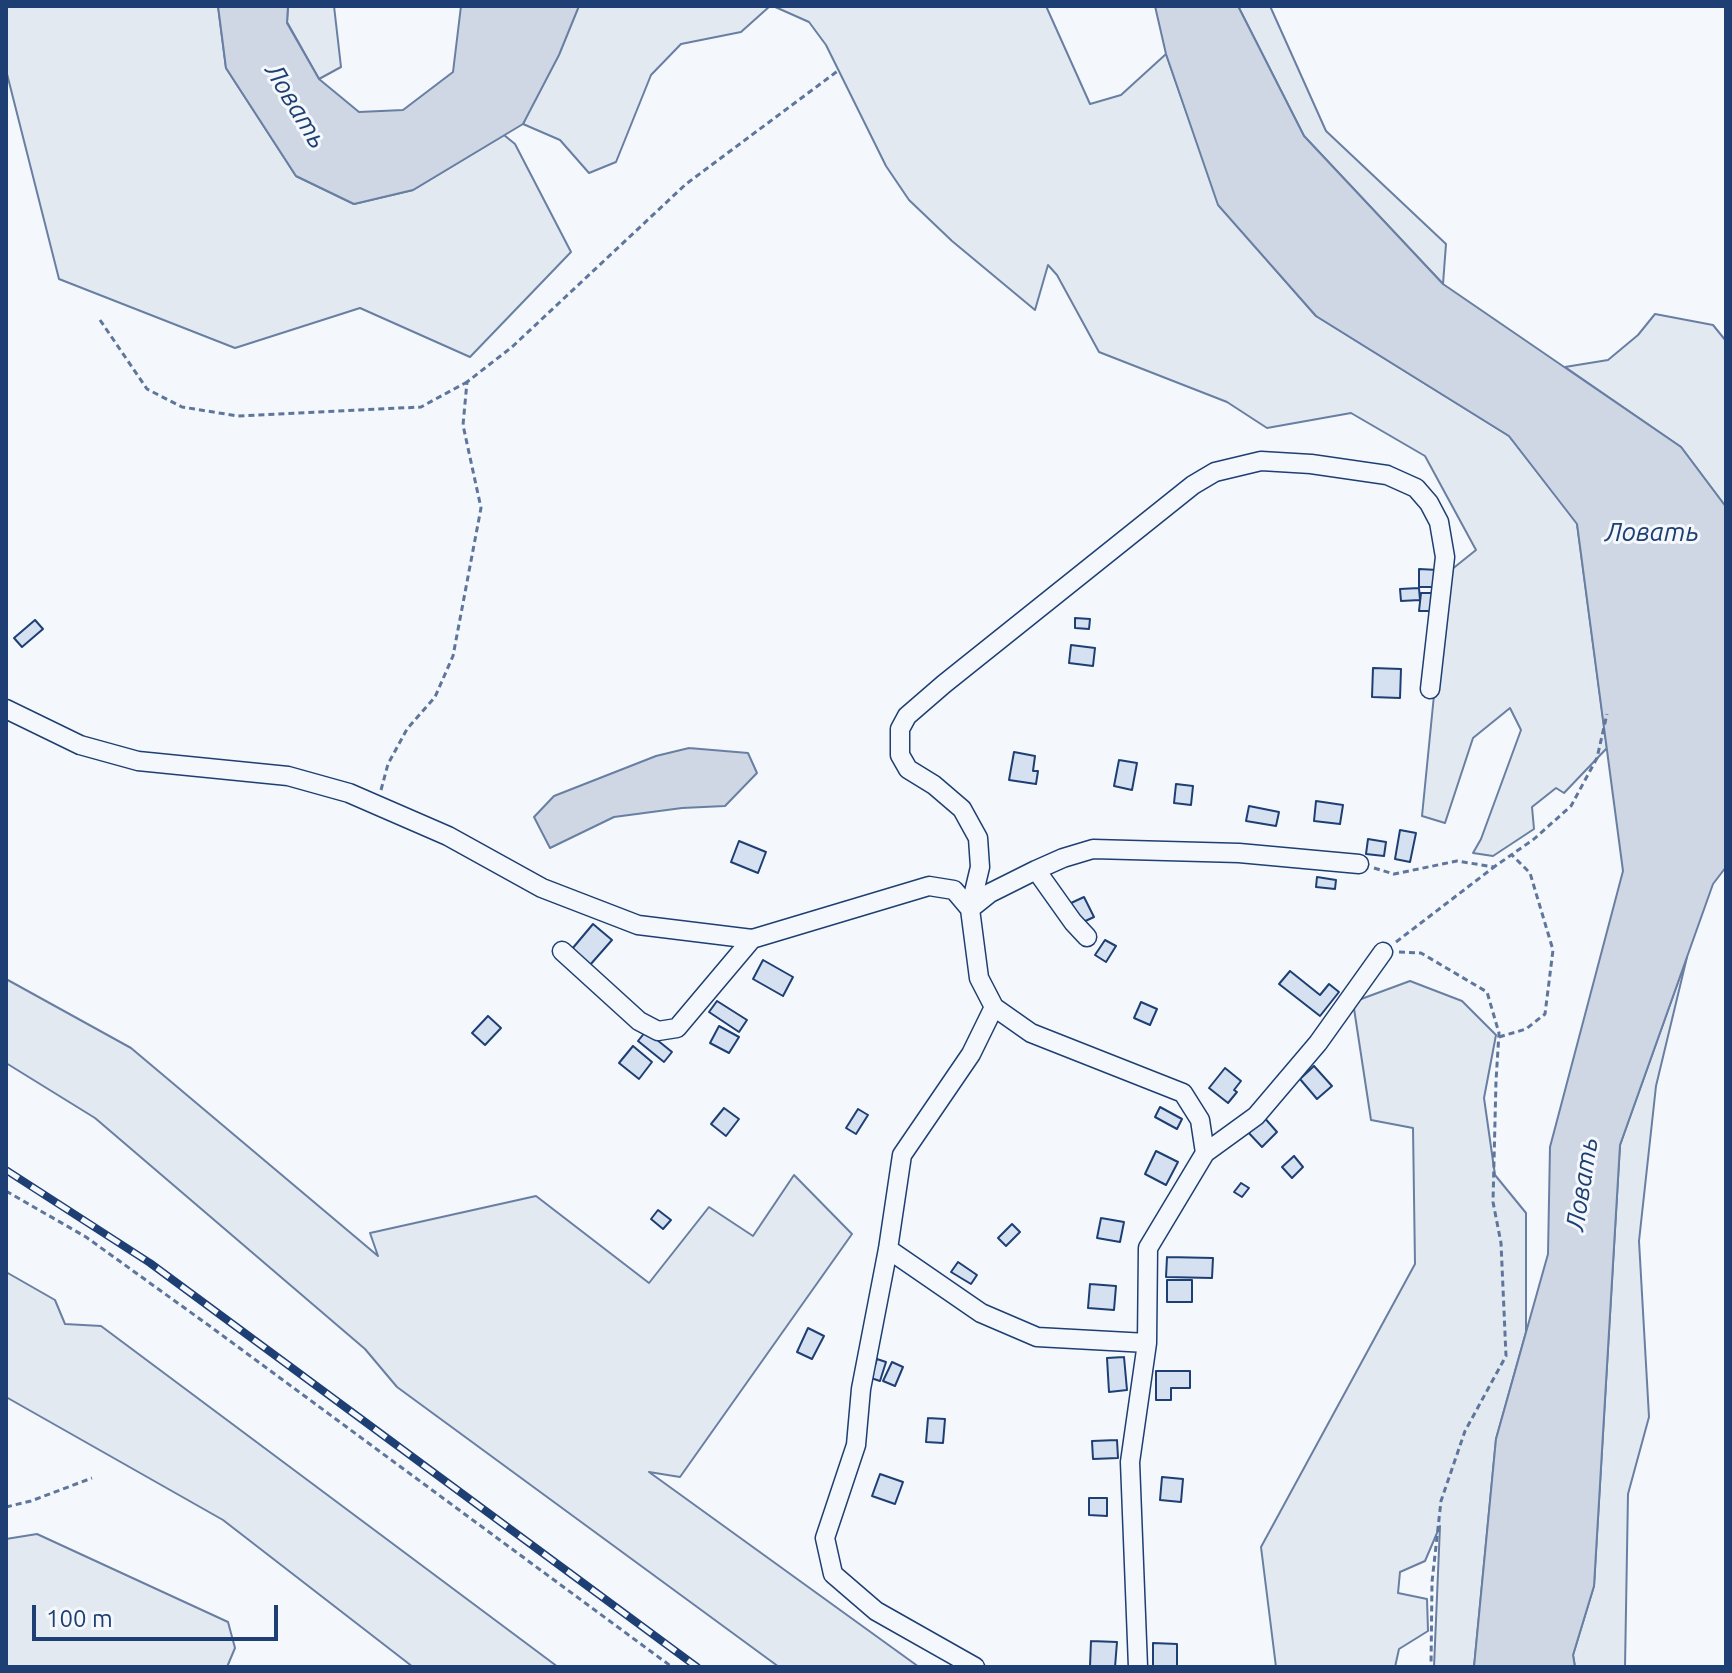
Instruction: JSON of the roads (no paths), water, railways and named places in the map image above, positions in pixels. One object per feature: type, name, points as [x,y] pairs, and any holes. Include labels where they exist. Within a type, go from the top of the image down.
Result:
[{"type":"street","points":[[1205,1153],[1200,1120],[1183,1093],[1031,1033],[994,1007],[979,978],[970,909],[980,867],[978,838],[962,809],[934,785],[908,769],[900,755],[900,729],[907,716],[944,684],[1193,485],[1215,472],[1261,461],[1311,464],[1387,475],[1416,488],[1429,503],[1439,522],[1445,557],[1430,689]]},
{"type":"street","points":[[6,709],[80,745],[138,761],[288,776],[349,793],[448,836],[542,888],[638,925],[752,939],[929,886],[954,890],[970,909]]},
{"type":"street","points":[[970,909],[990,893],[1036,870],[1093,849],[1239,853],[1359,864]]},
{"type":"street","points":[[1036,870],[1087,937]]},
{"type":"street","points":[[562,951],[639,1021],[658,1031],[677,1028],[752,939]]},
{"type":"street","points":[[1138,1667],[1130,1462],[1147,1343],[1148,1248],[1205,1153],[1256,1116],[1318,1043],[1383,952]]},
{"type":"street","points":[[975,1667],[876,1611],[833,1574],[825,1538],[856,1445],[861,1389],[888,1249],[902,1155],[971,1054],[994,1007]]},
{"type":"street","points":[[888,1249],[981,1313],[1037,1337],[1147,1343]]},
{"type":"water","name":"Ловать","points":[[218,6],[288,6],[287,23],[319,79],[359,112],[403,110],[453,72],[461,6],[579,6],[559,55],[523,124],[413,190],[354,204],[296,176],[226,68]]},
{"type":"water","name":"Ловать","points":[[1155,6],[1238,6],[1304,136],[1443,284],[1681,447],[1726,507],[1726,867],[1713,884],[1620,1145],[1594,1586],[1573,1655],[1575,1667],[1474,1667],[1496,1439],[1548,1254],[1550,1147],[1623,871],[1577,524],[1509,436],[1316,316],[1218,205],[1166,54]]},
{"type":"water","points":[[689,748],[748,753],[757,773],[725,806],[614,817],[550,848],[534,817],[554,796],[656,756]]},
{"type":"railway","points":[[6,1170],[150,1263],[697,1667]]}]
